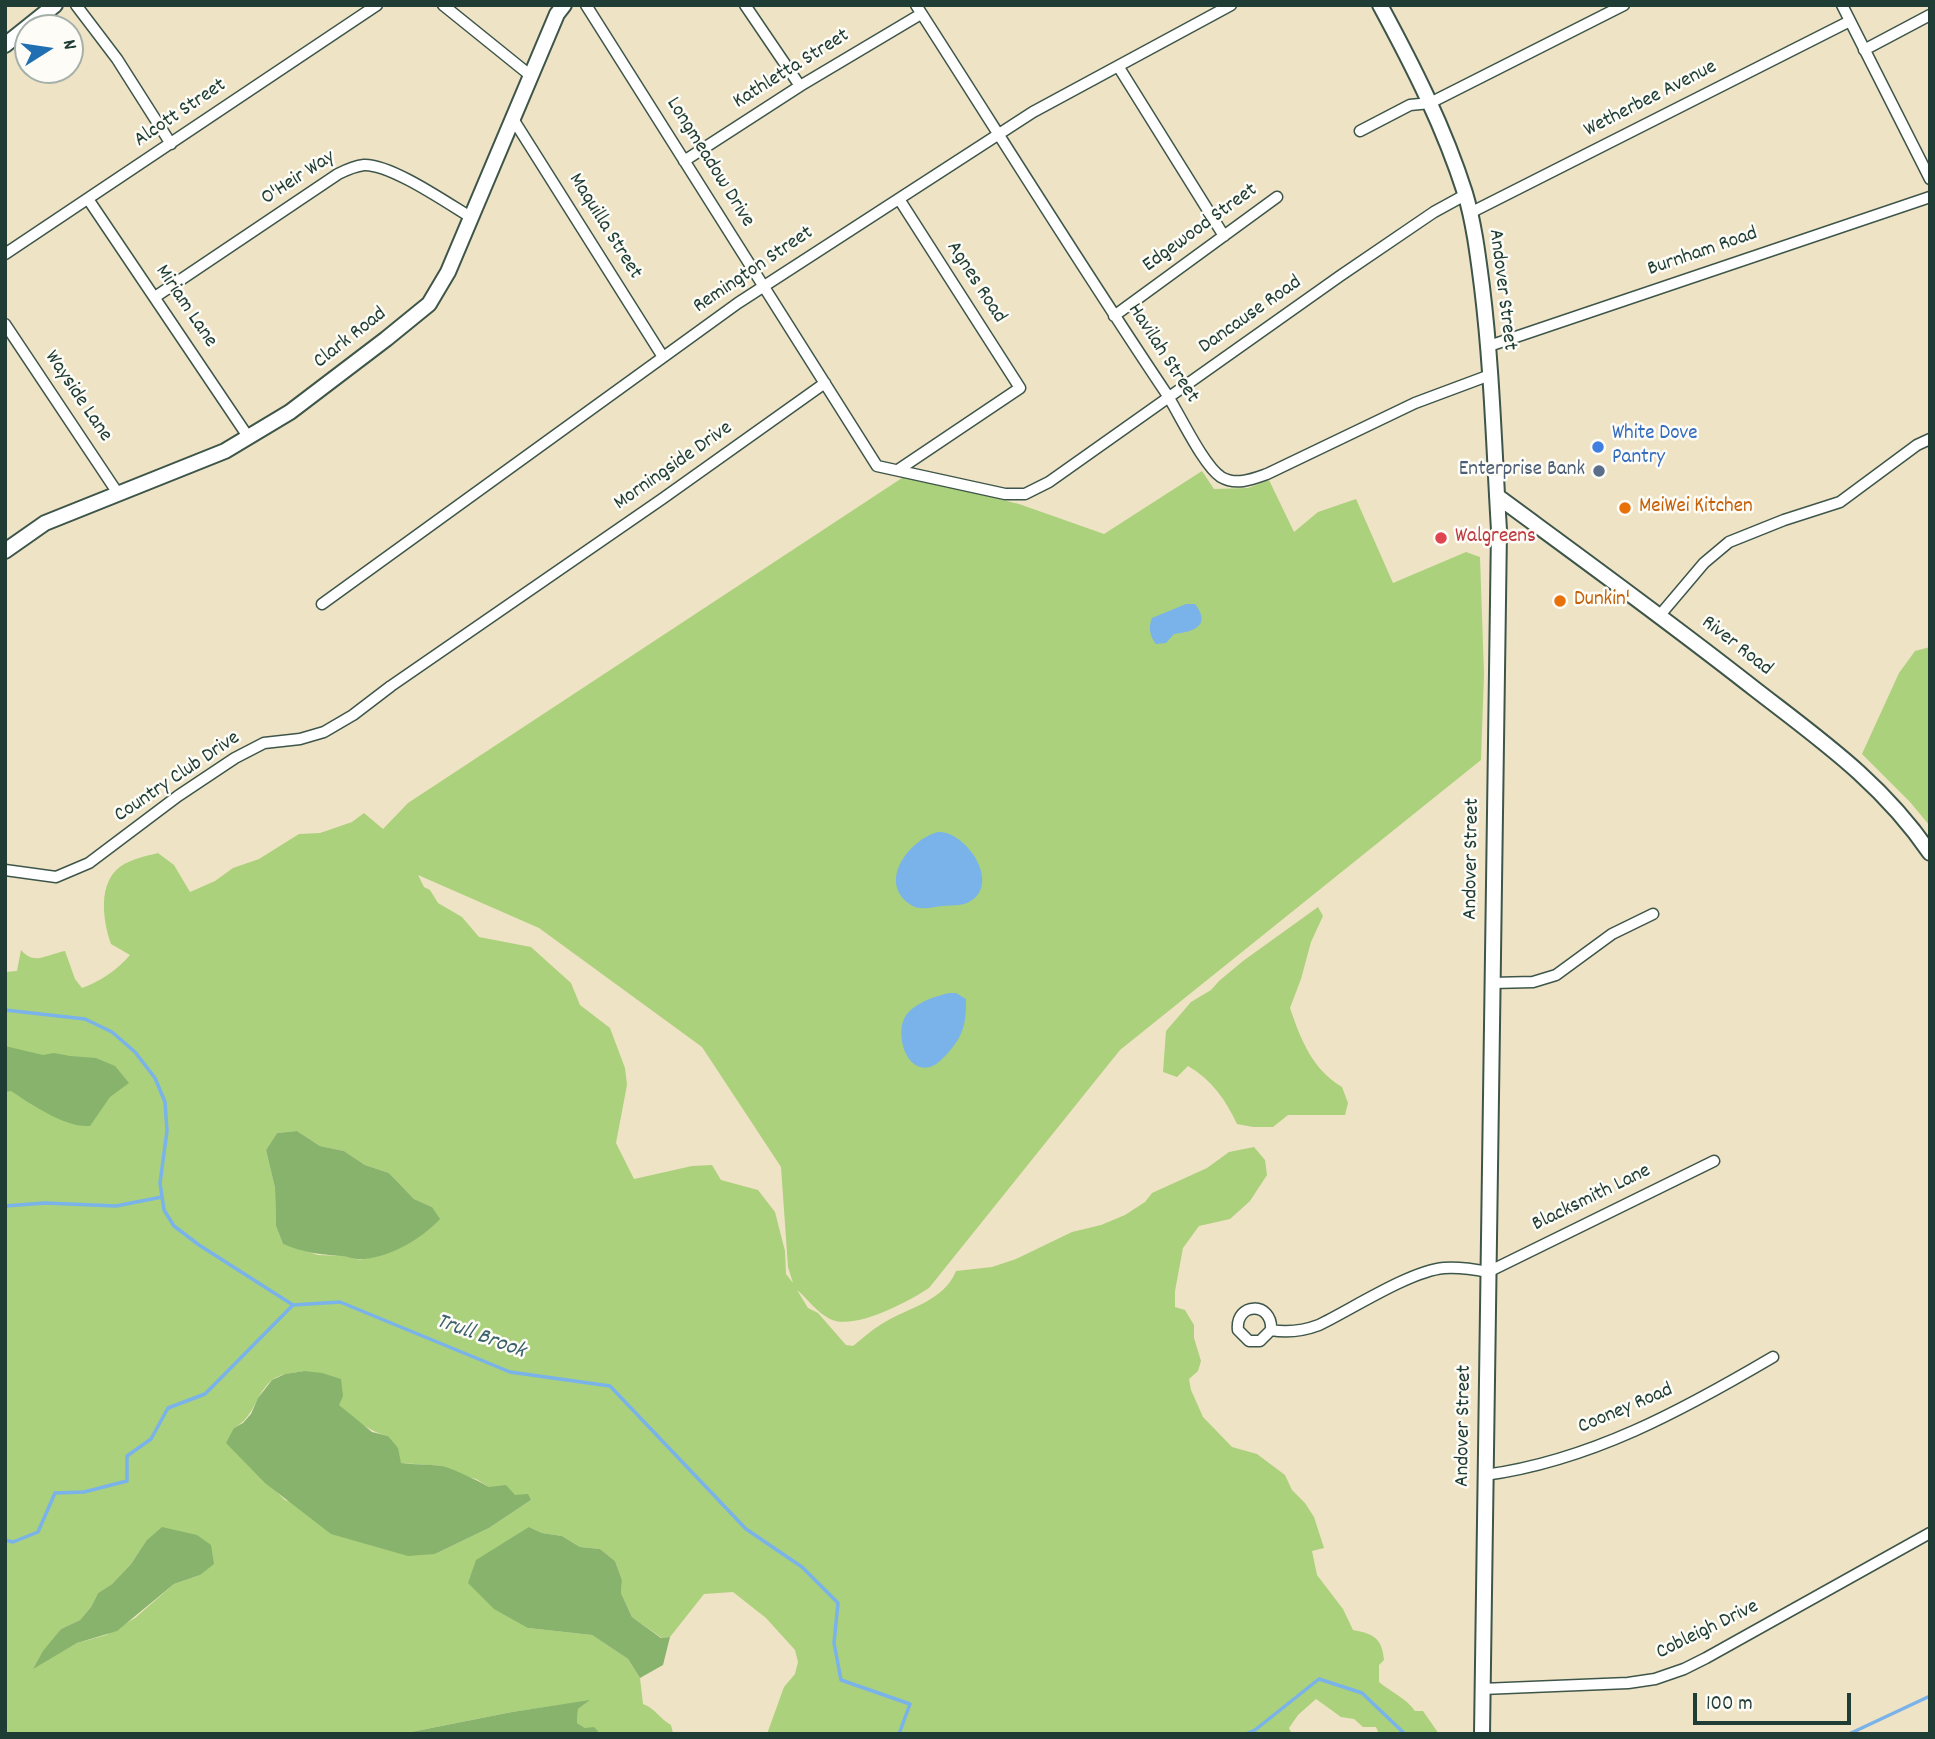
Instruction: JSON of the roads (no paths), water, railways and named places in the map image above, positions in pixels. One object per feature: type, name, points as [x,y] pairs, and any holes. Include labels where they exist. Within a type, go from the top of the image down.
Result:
[{"type":"main road","points":[[5,45],[55,5]]},
{"type":"main road","name":"Clark Road","points":[[5,551],[46,523],[117,492],[225,451],[249,438],[290,412],[429,304],[448,272],[557,13],[564,5]]},
{"type":"main road","name":"Andover Street","points":[[1380,5],[1444,134],[1465,195],[1470,213],[1489,346],[1499,530],[1482,1734]]},
{"type":"main road","name":"River Road","points":[[1497,496],[1660,615],[1833,749],[1883,793],[1930,853]]},
{"type":"street","points":[[76,5],[117,59],[171,144]]},
{"type":"street","name":"Alcott Street","points":[[5,254],[377,5]]},
{"type":"street","points":[[443,5],[531,76]]},
{"type":"street","name":"Longmeadow Drive","points":[[586,5],[877,466],[1005,494],[1025,494]]},
{"type":"street","points":[[745,5],[800,86]]},
{"type":"street","name":"Remington Street","points":[[322,604],[764,286],[1033,112],[1231,5]]},
{"type":"street","points":[[1360,131],[1410,105],[1430,103],[1624,5]]},
{"type":"street","points":[[1842,5],[1930,179]]},
{"type":"street","name":"Kathletta Street","points":[[684,161],[919,9]]},
{"type":"street","name":"Havilah Street","points":[[919,9],[1218,475],[1232,481],[1248,481],[1415,403],[1490,375]]},
{"type":"street","points":[[1864,50],[1930,15]]},
{"type":"street","name":"Wetherbee Avenue","points":[[1470,213],[1850,21]]},
{"type":"street","points":[[1118,66],[1224,236]]},
{"type":"street","name":"Maquilla Street","points":[[513,119],[663,357]]},
{"type":"street","name":"O'Heir Way","points":[[155,296],[351,168],[364,165],[393,172],[472,218]]},
{"type":"street","name":"Dancause Road","points":[[1025,494],[1049,482],[1350,269],[1434,212],[1465,195]]},
{"type":"street","name":"Edgewood Street","points":[[1114,316],[1277,197]]},
{"type":"street","name":"Burnham Road","points":[[1489,346],[1930,198]]},
{"type":"street","name":"Miriam Lane","points":[[88,199],[249,438]]},
{"type":"street","name":"Agnes Road","points":[[898,470],[1020,388],[899,199]]},
{"type":"street","name":"Wayside Lane","points":[[5,324],[117,492]]},
{"type":"street","name":"Morningside Drive","points":[[543,580],[663,499],[825,383]]},
{"type":"street","points":[[1660,615],[1704,563],[1729,541],[1840,502],[1904,454],[1930,439]]},
{"type":"street","name":"Country Club Drive","points":[[5,870],[56,877],[89,863],[178,796],[235,758],[264,743],[300,739],[324,732],[352,715],[543,580]]},
{"type":"street","points":[[1492,983],[1533,982],[1556,975],[1612,934],[1653,914]]},
{"type":"street","name":"Blacksmith Lane","points":[[1488,1272],[1714,1161]]},
{"type":"street","points":[[1270,1330],[1296,1331],[1320,1325],[1429,1271],[1444,1268],[1488,1272]]},
{"type":"street","name":"Cooney Road","points":[[1485,1475],[1512,1472],[1635,1432],[1712,1393],[1773,1357]]},
{"type":"street","name":"Cobleigh Drive","points":[[1482,1689],[1628,1683],[1665,1676],[1718,1651],[1930,1533]]},
{"type":"water","points":[[1186,604],[1195,604],[1202,618],[1201,623],[1188,632],[1174,634],[1166,643],[1156,644],[1150,632],[1152,618]]},
{"type":"water","points":[[938,832],[960,840],[969,849],[977,860],[982,884],[978,894],[969,902],[960,905],[914,907],[901,896],[897,874],[908,852],[927,836]]},
{"type":"water","points":[[956,993],[966,999],[960,1035],[947,1054],[935,1065],[922,1067],[915,1064],[909,1059],[902,1043],[904,1019],[918,1005]]},
{"type":"waterway","points":[[5,1010],[85,1019],[112,1032],[135,1052],[155,1078],[165,1102],[167,1131],[160,1183],[164,1210],[174,1226],[199,1245],[293,1305]]},
{"type":"waterway","points":[[5,1206],[45,1203],[116,1206],[162,1197]]},
{"type":"waterway","name":"Trull Brook","points":[[5,1540],[13,1542],[38,1532],[55,1493],[84,1492],[127,1481],[127,1456],[151,1439],[168,1408],[205,1394],[293,1305],[340,1302],[510,1372],[610,1386],[746,1529],[802,1567],[838,1603],[834,1643],[841,1680],[910,1704],[899,1734]]},
{"type":"waterway","name":"Trull Brook","points":[[1246,1734],[1255,1730],[1319,1679],[1362,1693],[1405,1734]]},
{"type":"waterway","name":"Trull Brook","points":[[1849,1734],[1930,1696]]},
{"type":"place","name":"White Dove Pantry","points":[[1598,447]]},
{"type":"place","name":"Enterprise Bank","points":[[1599,471]]},
{"type":"place","name":"MeiWei Kitchen","points":[[1625,508]]},
{"type":"place","name":"Walgreens","points":[[1441,538]]},
{"type":"place","name":"Dunkin'","points":[[1560,601]]}]
